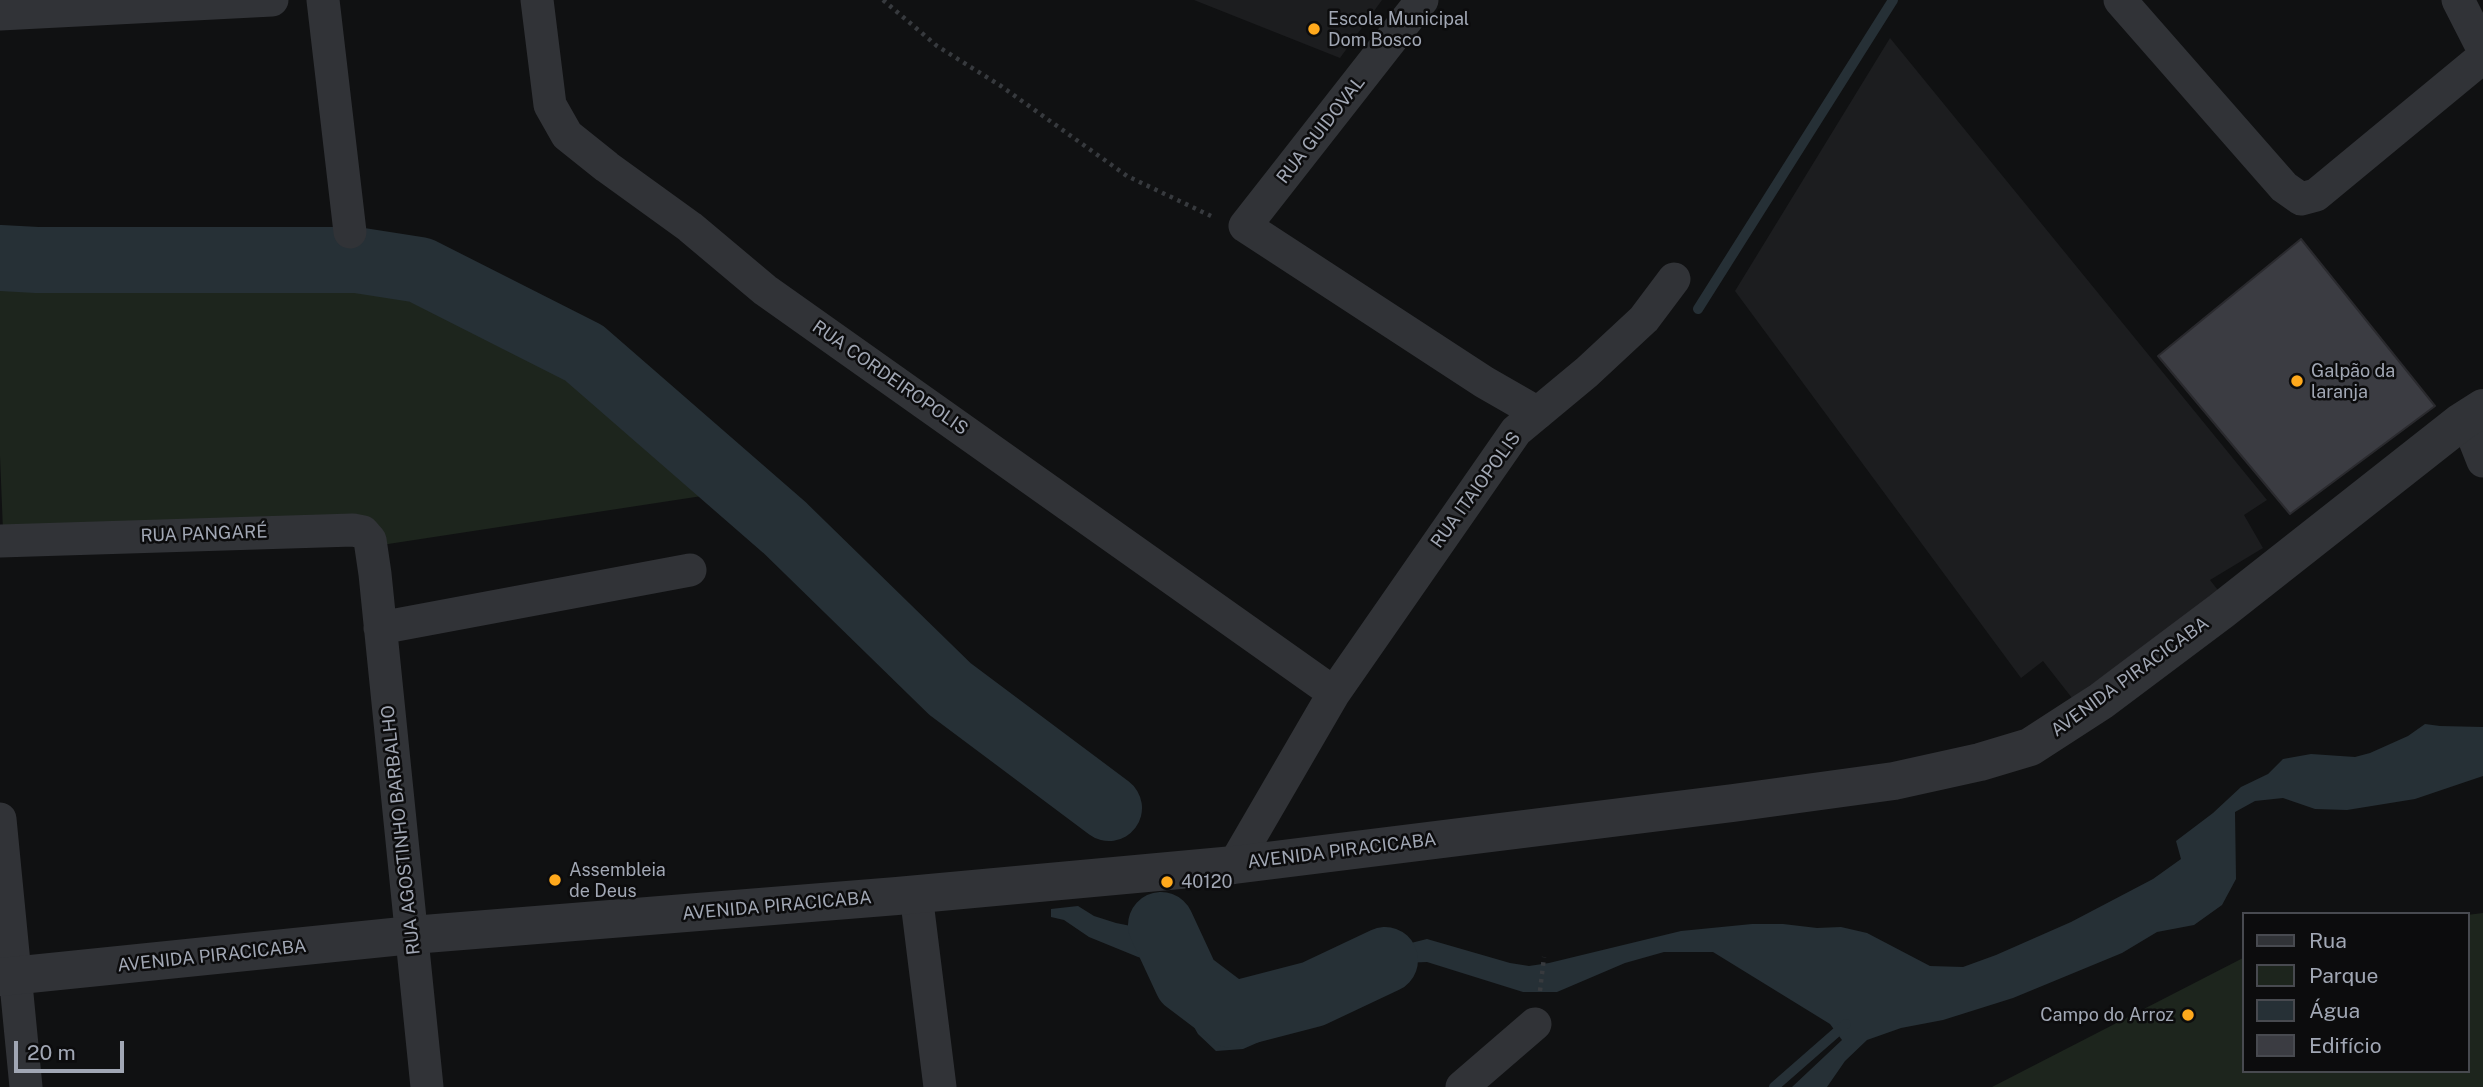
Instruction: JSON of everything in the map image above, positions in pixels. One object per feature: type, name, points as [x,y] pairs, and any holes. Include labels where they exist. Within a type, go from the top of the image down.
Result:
[{"type":"street","points":[[0,14],[272,0]]},
{"type":"street","points":[[323,0],[350,232]]},
{"type":"street","name":"RUA CORDEIROPOLIS","points":[[536,0],[550,105],[568,135],[690,227],[765,290],[1334,693]]},
{"type":"street","name":"RUA GUIDOVAL","points":[[1245,226],[1422,0]]},
{"type":"street","points":[[2120,0],[2284,187],[2301,199],[2316,195],[2483,57]]},
{"type":"street","points":[[2458,0],[2483,49]]},
{"type":"street","points":[[1245,226],[1484,382],[1538,413]]},
{"type":"street","name":"RUA ITAIOPOLIS","points":[[1234,865],[1334,693],[1516,431],[1587,372],[1644,319],[1674,279]]},
{"type":"street","points":[[2475,413],[2483,461]]},
{"type":"street","name":"AVENIDA PIRACICABA","points":[[7,977],[412,935],[1234,865],[1894,781],[1980,762],[2030,747],[2101,701],[2210,620],[2475,413]]},
{"type":"street","name":"RUA PANGARÉ","points":[[0,541],[353,530],[363,532],[370,540],[375,574]]},
{"type":"street","points":[[380,628],[690,570]]},
{"type":"street","name":"RUA AGOSTINHO BARBALHO","points":[[375,574],[427,1087]]},
{"type":"street","points":[[0,819],[7,977],[26,1087]]},
{"type":"street","points":[[916,894],[940,1087]]},
{"type":"street","points":[[1462,1087],[1537,1014]]},
{"type":"path","points":[[883,0],[937,46],[1001,86],[1127,176],[1210,216],[1245,226]]},
{"type":"path","points":[[1537,1014],[1544,957]]},
{"type":"shaded area","name":"Escola Municipal Dom Bosco","points":[[1194,0],[1382,0],[1340,58]]},
{"type":"shaded area","points":[[1890,38],[2267,500],[2244,515],[2263,548],[2210,580],[2221,594],[2072,698],[2043,661],[2021,678],[1735,291]]},
{"type":"green space","points":[[356,260],[563,376],[702,496],[375,546],[3,531],[0,281]]},
{"type":"green space","name":"Campo do Arroz","points":[[2483,913],[2483,1087],[1992,1087],[2242,959],[2242,1073],[2469,1073],[2469,915]]},
{"type":"water","points":[[2425,724],[2483,727],[2483,776],[2415,799],[2347,810],[2315,809],[2283,798],[2255,801],[2235,812],[2236,879],[2222,905],[2194,925],[2157,932],[2122,953],[2013,998],[1943,1020],[1901,1028],[1867,1040],[1845,1061],[1827,1087],[1792,1087],[1842,1040],[1830,1024],[1713,952],[1664,952],[1625,963],[1557,992],[1523,992],[1427,962],[1402,963],[1345,989],[1305,1014],[1291,1028],[1243,1049],[1216,1051],[1198,1034],[1186,1013],[1181,986],[1168,965],[1138,957],[1089,937],[1064,920],[1051,917],[1051,909],[1078,906],[1094,916],[1116,923],[1146,929],[1172,929],[1182,934],[1207,1008],[1228,1019],[1260,1018],[1287,1010],[1315,986],[1367,961],[1427,939],[1529,966],[1681,931],[1752,924],[1841,927],[1867,933],[1930,966],[1963,967],[2071,922],[2153,879],[2181,859],[2176,841],[2213,813],[2241,787],[2268,774],[2283,759],[2311,754],[2355,757],[2408,736]]},
{"type":"building","name":"Galpão da laranja","points":[[2301,239],[2435,406],[2290,514],[2158,356]]},
{"type":"waterway","points":[[1698,309],[1893,0]]},
{"type":"waterway","points":[[0,258],[356,260],[420,270],[584,353],[785,528],[950,689],[1109,808]]},
{"type":"waterway","points":[[1161,925],[1187,981],[1232,1015],[1313,994],[1385,960]]},
{"type":"waterway","points":[[1774,1087],[1846,1024]]},
{"type":"place","name":"Escola Municipal Dom Bosco","points":[[1314,29]]},
{"type":"place","name":"Galpão da laranja","points":[[2297,381]]},
{"type":"place","name":"Assembleia de Deus","points":[[555,880]]},
{"type":"place","name":"40120","points":[[1167,882]]},
{"type":"place","name":"Campo do Arroz","points":[[2188,1015]]}]
